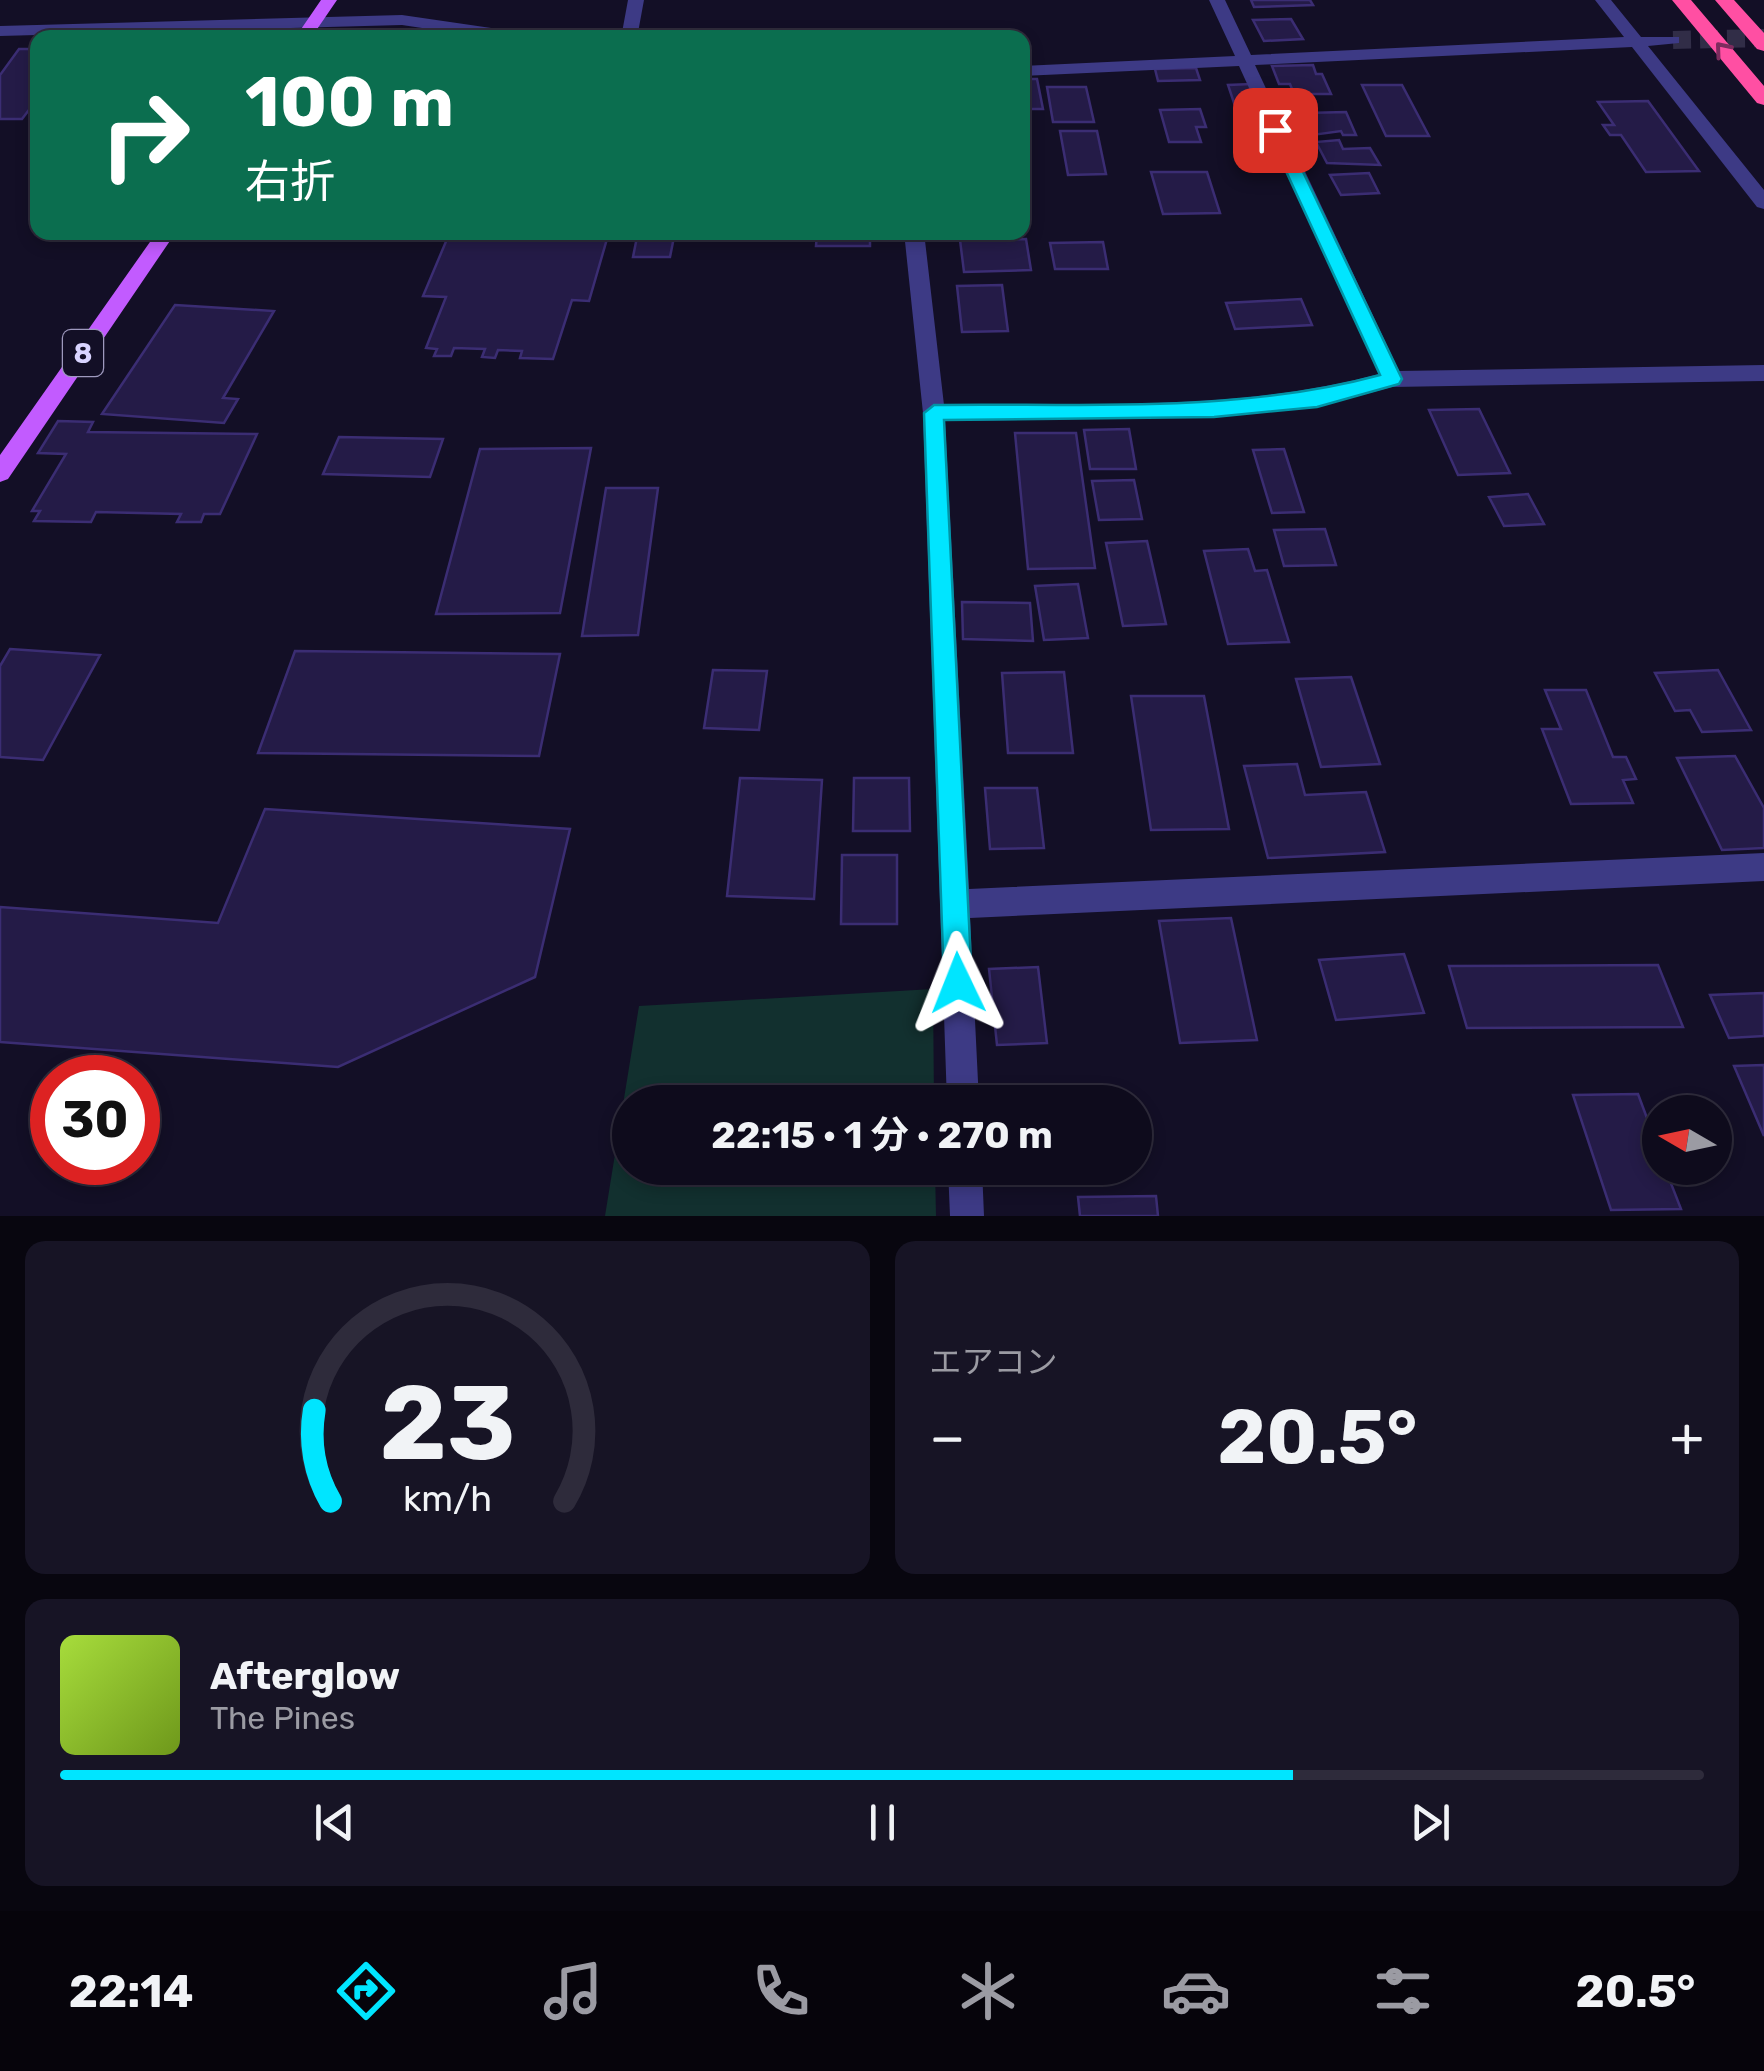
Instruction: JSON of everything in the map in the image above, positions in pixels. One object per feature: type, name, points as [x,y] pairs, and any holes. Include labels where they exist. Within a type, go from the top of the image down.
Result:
[{"type":"highway","points":[[1681,0],[1764,99]]},
{"type":"highway","points":[[1724,0],[1764,45]]},
{"type":"main road","points":[[308,30],[329,0]]},
{"type":"main road","name":"8","points":[[0,473],[161,240]]},
{"type":"street","points":[[630,30],[636,0]]},
{"type":"street","points":[[1217,0],[1392,379]]},
{"type":"street","points":[[1603,0],[1764,204]]},
{"type":"street","points":[[0,31],[186,18],[402,20],[471,30]]},
{"type":"street","points":[[1030,72],[1673,40]]},
{"type":"street","points":[[915,240],[934,413],[962,1085]]},
{"type":"street","points":[[934,413],[1214,409],[1317,400],[1392,379],[1764,374]]},
{"type":"street","points":[[956,904],[1764,868]]},
{"type":"street","points":[[966,1185],[967,1216]]},
{"type":"green space","points":[[933,989],[934,1085],[626,1085],[639,1006]]},
{"type":"green space","points":[[612,1173],[612,1185],[935,1185],[936,1216],[605,1216]]},
{"type":"building","points":[[1251,0],[1310,0],[1313,5],[1254,7]]},
{"type":"building","points":[[1291,19],[1303,39],[1264,41],[1253,20]]},
{"type":"building","points":[[19,49],[30,49],[30,108],[22,119],[0,119],[0,75]]},
{"type":"building","points":[[1313,65],[1331,94],[1294,94],[1290,84],[1279,84],[1272,66]]},
{"type":"building","points":[[1196,68],[1200,80],[1158,81],[1155,69]]},
{"type":"building","points":[[1030,79],[1037,79],[1043,109],[1030,109]]},
{"type":"building","points":[[1252,84],[1266,121],[1240,121],[1228,85]]},
{"type":"building","points":[[1362,85],[1402,85],[1429,136],[1386,136]]},
{"type":"building","points":[[1047,87],[1086,87],[1094,122],[1053,122]]},
{"type":"building","points":[[1648,101],[1699,171],[1646,172],[1621,135],[1610,135],[1603,125],[1614,125],[1598,102]]},
{"type":"building","points":[[1200,109],[1206,127],[1196,127],[1201,142],[1169,142],[1160,110]]},
{"type":"building","points":[[1346,112],[1356,135],[1343,135],[1341,131],[1305,136],[1300,124],[1310,124],[1306,113]]},
{"type":"building","points":[[1060,131],[1097,131],[1106,174],[1068,175]]},
{"type":"building","points":[[1339,140],[1343,149],[1370,148],[1380,165],[1327,163],[1316,142]]},
{"type":"building","points":[[1151,172],[1207,172],[1220,213],[1163,214]]},
{"type":"building","points":[[1369,173],[1379,193],[1341,195],[1330,175]]},
{"type":"building","points":[[447,240],[607,240],[589,301],[572,300],[553,359],[520,358],[522,351],[498,350],[495,358],[482,357],[485,349],[454,348],[451,356],[434,356],[437,349],[426,348],[446,297],[423,296]]},
{"type":"building","points":[[636,240],[673,240],[670,257],[633,257]]},
{"type":"building","points":[[816,240],[870,240],[870,246],[816,246]]},
{"type":"building","points":[[960,240],[1026,240],[1031,270],[964,272]]},
{"type":"building","points":[[1103,242],[1108,269],[1055,269],[1050,243]]},
{"type":"building","points":[[1002,285],[1008,331],[962,332],[957,286]]},
{"type":"building","points":[[1301,299],[1312,325],[1235,329],[1226,303]]},
{"type":"building","points":[[175,305],[274,311],[223,398],[238,399],[224,423],[102,414]]},
{"type":"building","points":[[1479,409],[1510,473],[1458,475],[1429,410]]},
{"type":"building","points":[[58,421],[93,422],[88,432],[257,434],[220,514],[204,514],[201,522],[177,522],[181,514],[96,512],[91,522],[34,521],[40,511],[32,511],[66,454],[38,453]]},
{"type":"building","points":[[1129,429],[1136,469],[1090,469],[1084,430]]},
{"type":"building","points":[[1015,433],[1076,433],[1095,568],[1028,569]]},
{"type":"building","points":[[339,437],[443,439],[430,477],[323,474]]},
{"type":"building","points":[[591,448],[560,613],[436,614],[480,449]]},
{"type":"building","points":[[1284,449],[1304,512],[1272,513],[1253,450]]},
{"type":"building","points":[[1134,480],[1142,519],[1099,520],[1092,481]]},
{"type":"building","points":[[606,488],[658,488],[638,635],[582,636]]},
{"type":"building","points":[[1528,494],[1544,524],[1504,526],[1489,497]]},
{"type":"building","points":[[1325,529],[1336,565],[1284,566],[1274,530]]},
{"type":"building","points":[[1147,541],[1166,624],[1123,626],[1106,543]]},
{"type":"building","points":[[1248,549],[1255,571],[1267,570],[1289,642],[1228,644],[1204,551]]},
{"type":"building","points":[[1078,584],[1088,638],[1044,640],[1035,586]]},
{"type":"building","points":[[962,602],[1030,603],[1033,641],[963,639]]},
{"type":"building","points":[[10,649],[100,655],[43,760],[0,757],[0,666]]},
{"type":"building","points":[[295,651],[560,654],[539,756],[258,753]]},
{"type":"building","points":[[713,670],[767,671],[759,730],[704,728]]},
{"type":"building","points":[[1718,670],[1751,730],[1702,732],[1690,710],[1675,711],[1655,673]]},
{"type":"building","points":[[1064,672],[1073,753],[1008,753],[1002,673]]},
{"type":"building","points":[[1351,677],[1380,764],[1321,767],[1296,679]]},
{"type":"building","points":[[1545,690],[1586,690],[1613,757],[1626,757],[1636,779],[1623,780],[1633,803],[1571,804],[1542,729],[1561,729]]},
{"type":"building","points":[[1131,696],[1204,696],[1229,829],[1151,830]]},
{"type":"building","points":[[1735,756],[1764,808],[1764,848],[1722,850],[1677,758]]},
{"type":"building","points":[[1297,764],[1305,795],[1366,792],[1385,852],[1268,858],[1244,766]]},
{"type":"building","points":[[740,778],[822,780],[814,899],[727,896]]},
{"type":"building","points":[[854,778],[909,778],[910,831],[853,831]]},
{"type":"building","points":[[985,788],[1037,788],[1044,848],[990,849]]},
{"type":"building","points":[[265,809],[570,829],[535,977],[338,1067],[0,1042],[0,907],[218,923]]},
{"type":"building","points":[[842,855],[897,855],[897,924],[841,924]]},
{"type":"building","points":[[1231,918],[1257,1040],[1180,1043],[1159,921]]},
{"type":"building","points":[[1404,954],[1424,1013],[1336,1020],[1319,960]]},
{"type":"building","points":[[1658,965],[1683,1027],[1467,1028],[1449,966]]},
{"type":"building","points":[[1038,967],[1047,1043],[997,1045],[989,969]]},
{"type":"building","points":[[1764,993],[1764,1036],[1729,1038],[1710,995]]},
{"type":"building","points":[[1764,1065],[1764,1136],[1734,1066]]},
{"type":"building","points":[[1638,1094],[1642,1105],[1642,1185],[1672,1185],[1681,1209],[1611,1210],[1573,1095]]},
{"type":"building","points":[[1156,1196],[1158,1216],[1080,1216],[1078,1197]]},
{"type":"tunnel","points":[[1673,40],[1764,38]]},
{"type":"route","points":[[958,983],[934,413],[1214,409],[1317,400],[1392,379],[1275,130]]}]
